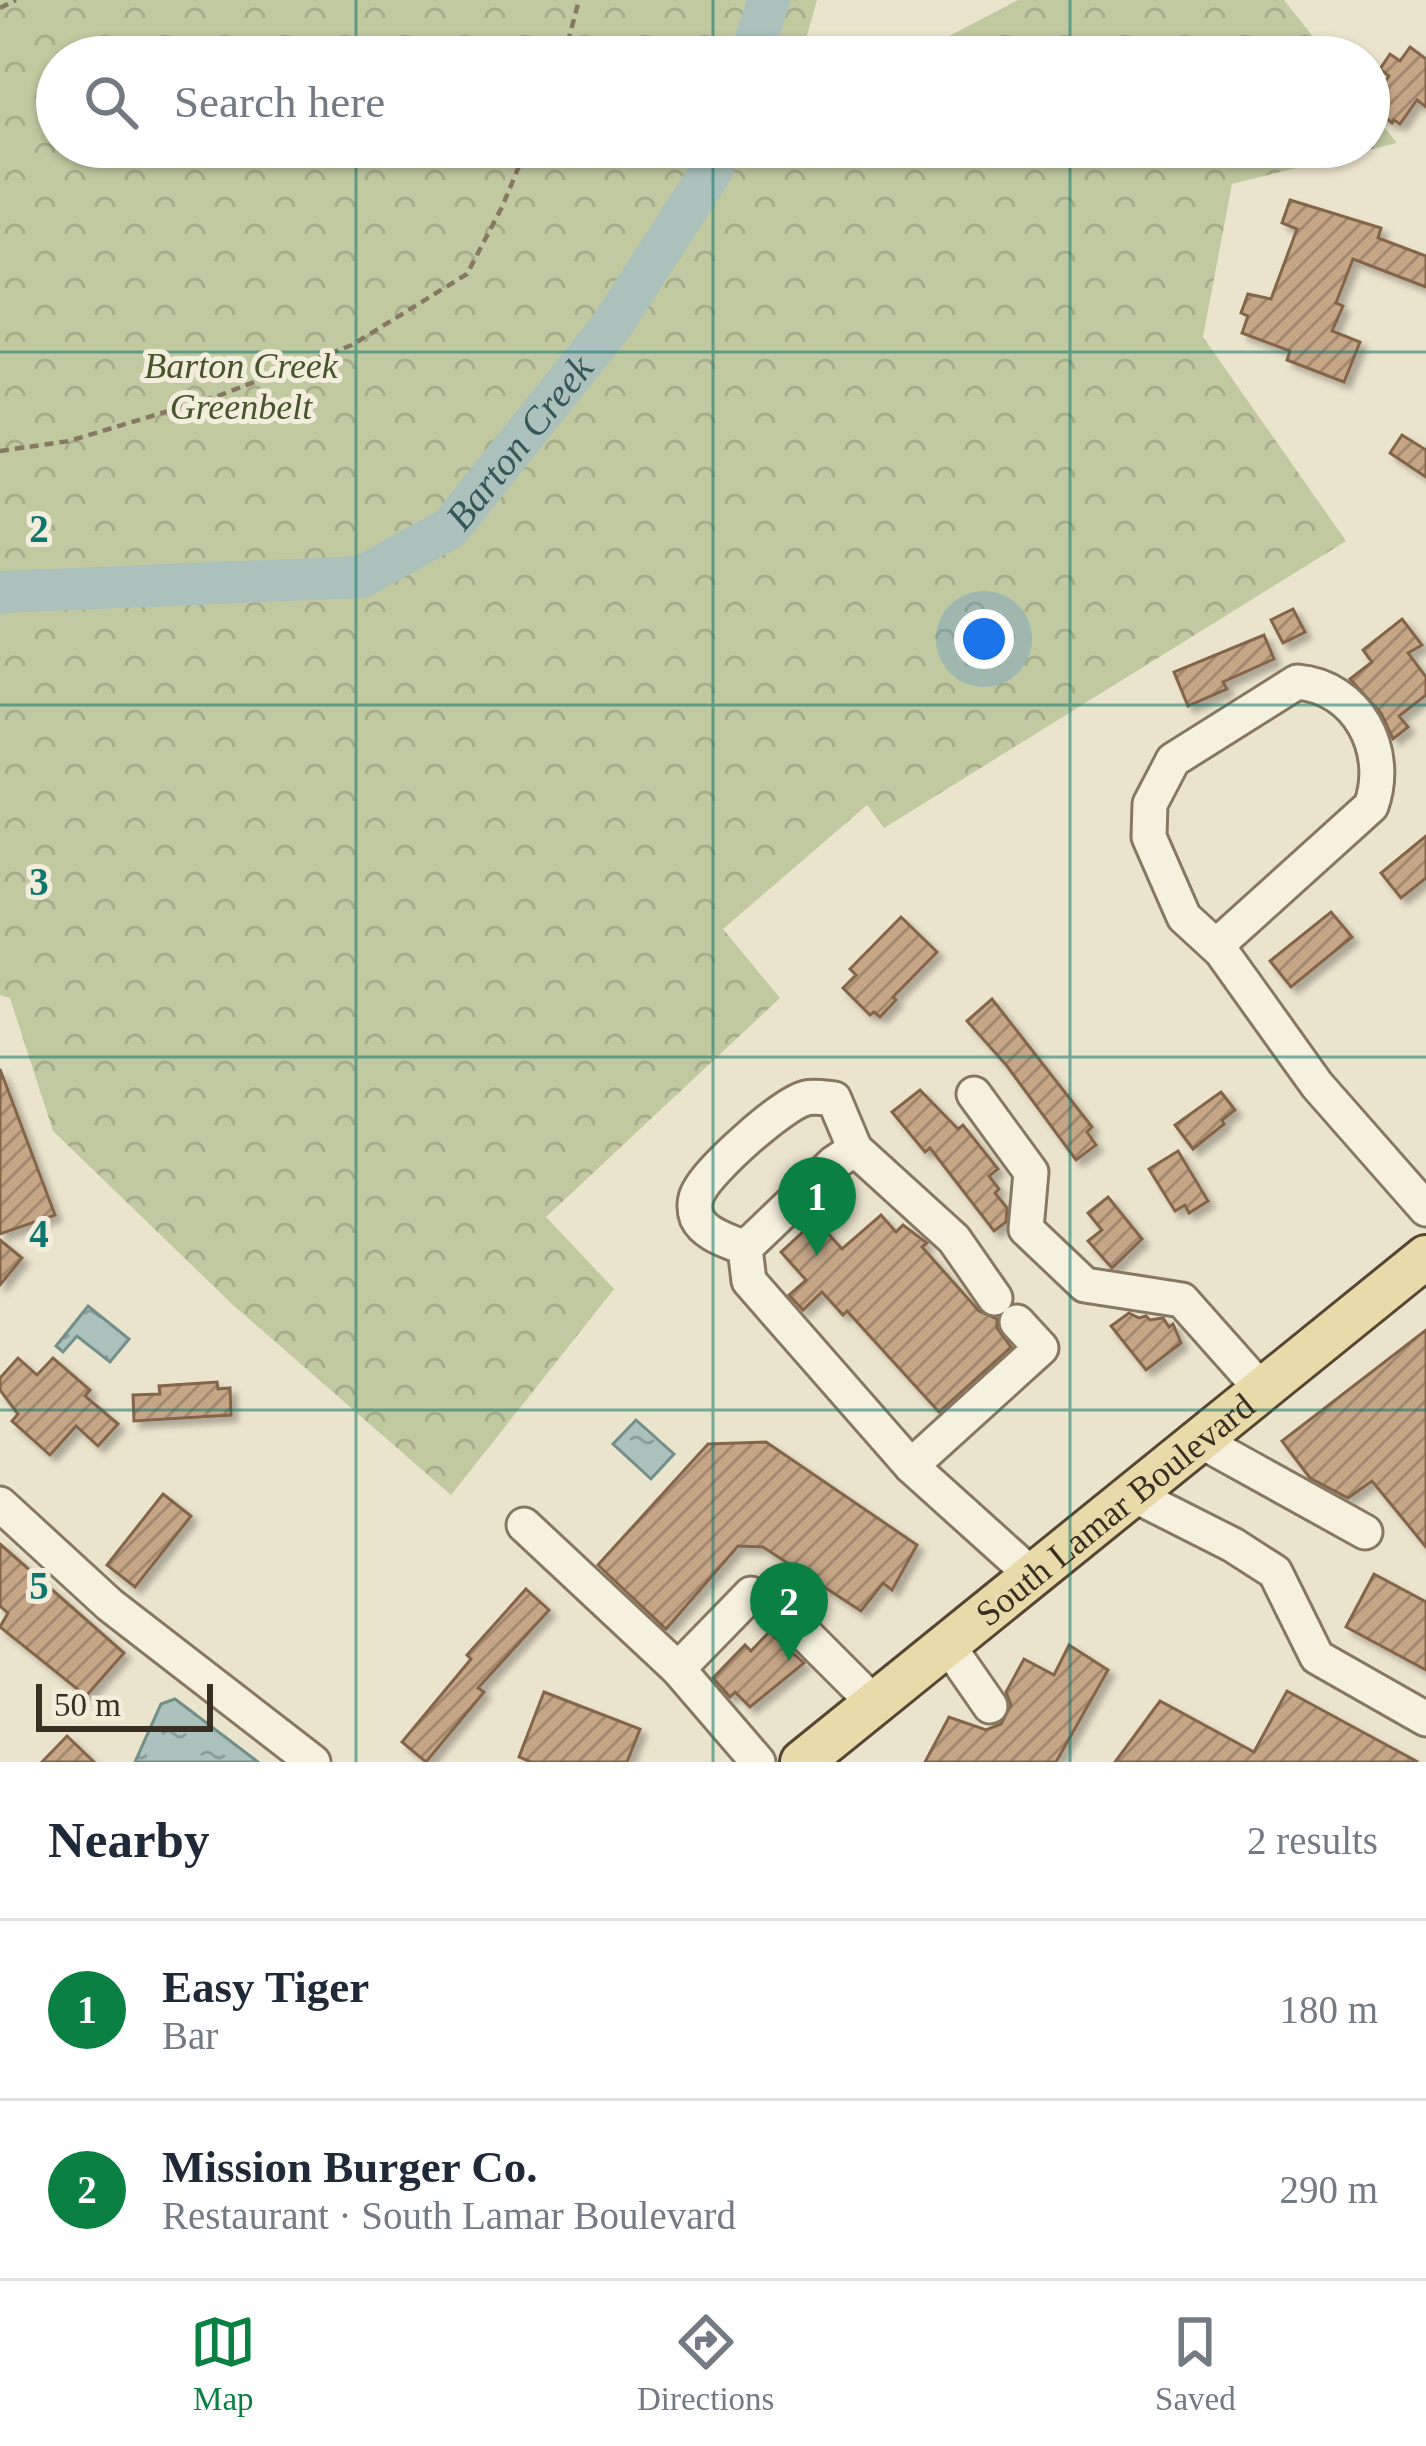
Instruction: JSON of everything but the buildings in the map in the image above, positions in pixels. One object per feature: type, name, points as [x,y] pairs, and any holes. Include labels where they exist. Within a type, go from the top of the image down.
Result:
[{"type":"main road","name":"South Lamar Boulevard","points":[[819,1756],[874,1703],[1426,1257]]},
{"type":"lane","points":[[1216,946],[1371,806],[1379,774],[1376,747],[1343,701],[1319,684],[1297,682],[1173,760],[1150,804],[1149,837],[1184,917],[1216,946],[1317,1084],[1426,1209]]},
{"type":"lane","points":[[974,1094],[1031,1172],[1026,1228],[1084,1285],[1182,1300],[1262,1390]]},
{"type":"lane","points":[[745,1248],[706,1231],[696,1216],[700,1187],[783,1108],[808,1097],[834,1099],[855,1149],[954,1239],[1006,1310],[1041,1348],[911,1466]]},
{"type":"lane","points":[[745,1248],[834,1163],[855,1149]]},
{"type":"lane","points":[[745,1248],[748,1281],[911,1466],[1032,1575]]},
{"type":"lane","points":[[1199,1440],[1365,1532]]},
{"type":"lane","points":[[1132,1494],[1233,1545],[1275,1573],[1317,1657],[1426,1720]]},
{"type":"lane","points":[[0,1504],[110,1605],[313,1762]]},
{"type":"lane","points":[[524,1525],[678,1669],[758,1762]]},
{"type":"lane","points":[[678,1669],[751,1594],[784,1613],[874,1703]]},
{"type":"lane","points":[[946,1644],[990,1706]]},
{"type":"path","points":[[0,8],[16,0]]},
{"type":"path","points":[[570,36],[579,0]]},
{"type":"path","points":[[0,451],[69,441],[215,398],[352,345],[467,274],[518,168]]},
{"type":"green space","name":"Barton Creek Greenbelt","points":[[0,0],[817,0],[807,36],[36,36],[36,168],[1296,168],[1232,184],[1203,337],[1346,541],[884,828],[867,805],[723,929],[780,998],[546,1217],[614,1289],[451,1495],[232,1304],[53,1131],[10,998],[0,995]]},
{"type":"green space","points":[[1018,0],[1284,0],[1312,36],[949,36]]},
{"type":"water","points":[[88,1306],[129,1339],[110,1362],[77,1336],[63,1352],[56,1346]]},
{"type":"water","points":[[636,1420],[674,1454],[651,1479],[613,1444]]},
{"type":"water","points":[[175,1699],[258,1762],[135,1762],[161,1704]]},
{"type":"waterway","name":"Barton Creek","points":[[757,36],[769,0]]},
{"type":"waterway","name":"Barton Creek","points":[[0,592],[361,577],[450,528],[612,325],[713,168]]},
{"type":"place","name":"Easy Tiger","points":[[817,1256]]},
{"type":"place","name":"Mission Burger Co.","points":[[789,1661]]}]
